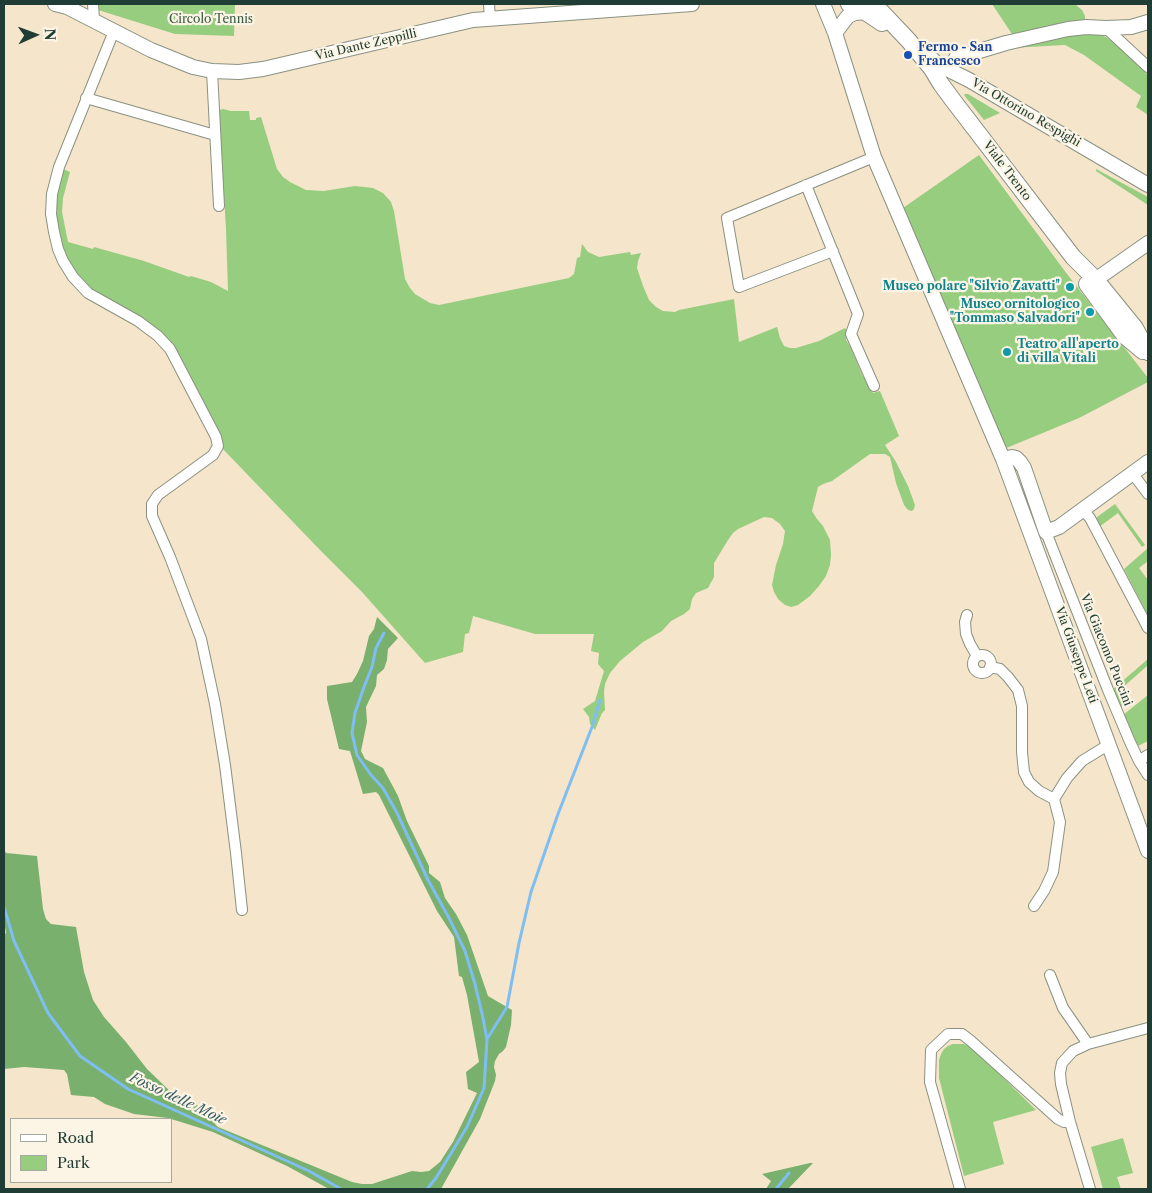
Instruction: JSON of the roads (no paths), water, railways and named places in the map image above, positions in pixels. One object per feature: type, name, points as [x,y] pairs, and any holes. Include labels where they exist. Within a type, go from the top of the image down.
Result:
[{"type":"main road","name":"Via Dante Zeppilli","points":[[55,4],[67,7],[151,50],[193,67],[212,71],[239,72],[263,69],[466,21],[490,11],[615,10],[692,4]]},
{"type":"main road","name":"Via Giuseppe Leti","points":[[823,4],[835,33],[874,157],[1003,459],[1148,851]]},
{"type":"main road","points":[[835,33],[845,4]]},
{"type":"main road","name":"Viale Trento","points":[[845,4],[870,8],[886,16],[910,41],[932,69],[945,78],[1092,282],[1125,336],[1148,353]]},
{"type":"main road","points":[[835,33],[848,16],[870,8]]},
{"type":"main road","name":"Viale Trento","points":[[870,8],[880,21],[908,46],[931,74],[945,78]]},
{"type":"main road","name":"Via Ottorino Respighi","points":[[886,16],[904,30],[936,63],[945,78],[969,80],[1148,185]]},
{"type":"main road","points":[[945,78],[952,60],[1006,43],[1068,29],[1131,26],[1148,22]]},
{"type":"main road","points":[[927,54],[956,58]]},
{"type":"main road","points":[[1092,282],[1148,243]]},
{"type":"main road","points":[[1003,459],[1016,458],[1024,468],[1046,532],[1059,527],[1148,462]]},
{"type":"street","points":[[93,4],[94,20]]},
{"type":"street","points":[[1106,28],[1148,67]]},
{"type":"street","points":[[114,31],[59,167],[52,194],[51,214],[60,255],[72,277],[88,293],[138,321],[158,336],[170,349],[216,437],[218,446],[214,455],[158,495],[152,504],[152,516],[200,639],[215,704],[225,765],[242,910]]},
{"type":"street","points":[[212,71],[219,206]]},
{"type":"street","points":[[86,98],[215,135]]},
{"type":"street","points":[[833,251],[739,287],[727,218],[874,157]]},
{"type":"street","points":[[806,185],[858,314],[851,334],[874,386]]},
{"type":"street","points":[[1133,474],[1148,494]]},
{"type":"street","points":[[1083,510],[1090,518],[1148,628]]},
{"type":"street","name":"Via Giacomo Puccini","points":[[1046,532],[1108,690],[1139,761],[1148,776]]},
{"type":"street","points":[[967,615],[965,622],[966,634],[977,656]]},
{"type":"street","points":[[982,655],[990,661],[990,668],[984,674],[975,672],[972,667],[973,661],[977,656],[982,655]]},
{"type":"street","points":[[990,668],[1000,669],[1018,690],[1022,706],[1024,772],[1029,782],[1039,791],[1054,798]]},
{"type":"street","points":[[1034,906],[1053,872],[1060,822],[1054,798],[1067,778],[1082,761],[1108,744]]},
{"type":"street","points":[[1139,761],[1148,755]]},
{"type":"street","points":[[1050,975],[1063,1008],[1088,1044]]},
{"type":"street","points":[[1090,1189],[1060,1084],[1062,1064],[1073,1052],[1088,1044],[1148,1028]]},
{"type":"street","points":[[960,1189],[930,1082],[932,1050],[948,1034],[962,1034],[1058,1119],[1070,1122]]},
{"type":"waterway","points":[[384,633],[376,648],[372,667],[355,713],[352,733],[357,755],[383,788],[397,813],[428,880],[465,951],[475,984],[487,1040],[484,1088],[467,1127],[436,1178],[427,1189]]},
{"type":"waterway","points":[[487,1039],[507,1007],[531,892],[558,814],[592,727],[600,700]]},
{"type":"waterway","name":"Fosso delle Moie","points":[[4,907],[14,941],[48,1013],[80,1056],[128,1089],[309,1171],[341,1189]]},
{"type":"waterway","points":[[776,1189],[789,1173]]},
{"type":"place","name":"Fermo - San Francesco","points":[[908,55]]},
{"type":"place","name":"Museo polare \"Silvio Zavatti\"","points":[[1070,287]]},
{"type":"place","name":"Museo ornitologico \"Tommaso Salvadori\"","points":[[1090,312]]},
{"type":"place","name":"Teatro all'aperto di villa Vitali","points":[[1007,352]]},
{"type":"park label","name":"Circolo Tennis","points":[[211,20]]}]
